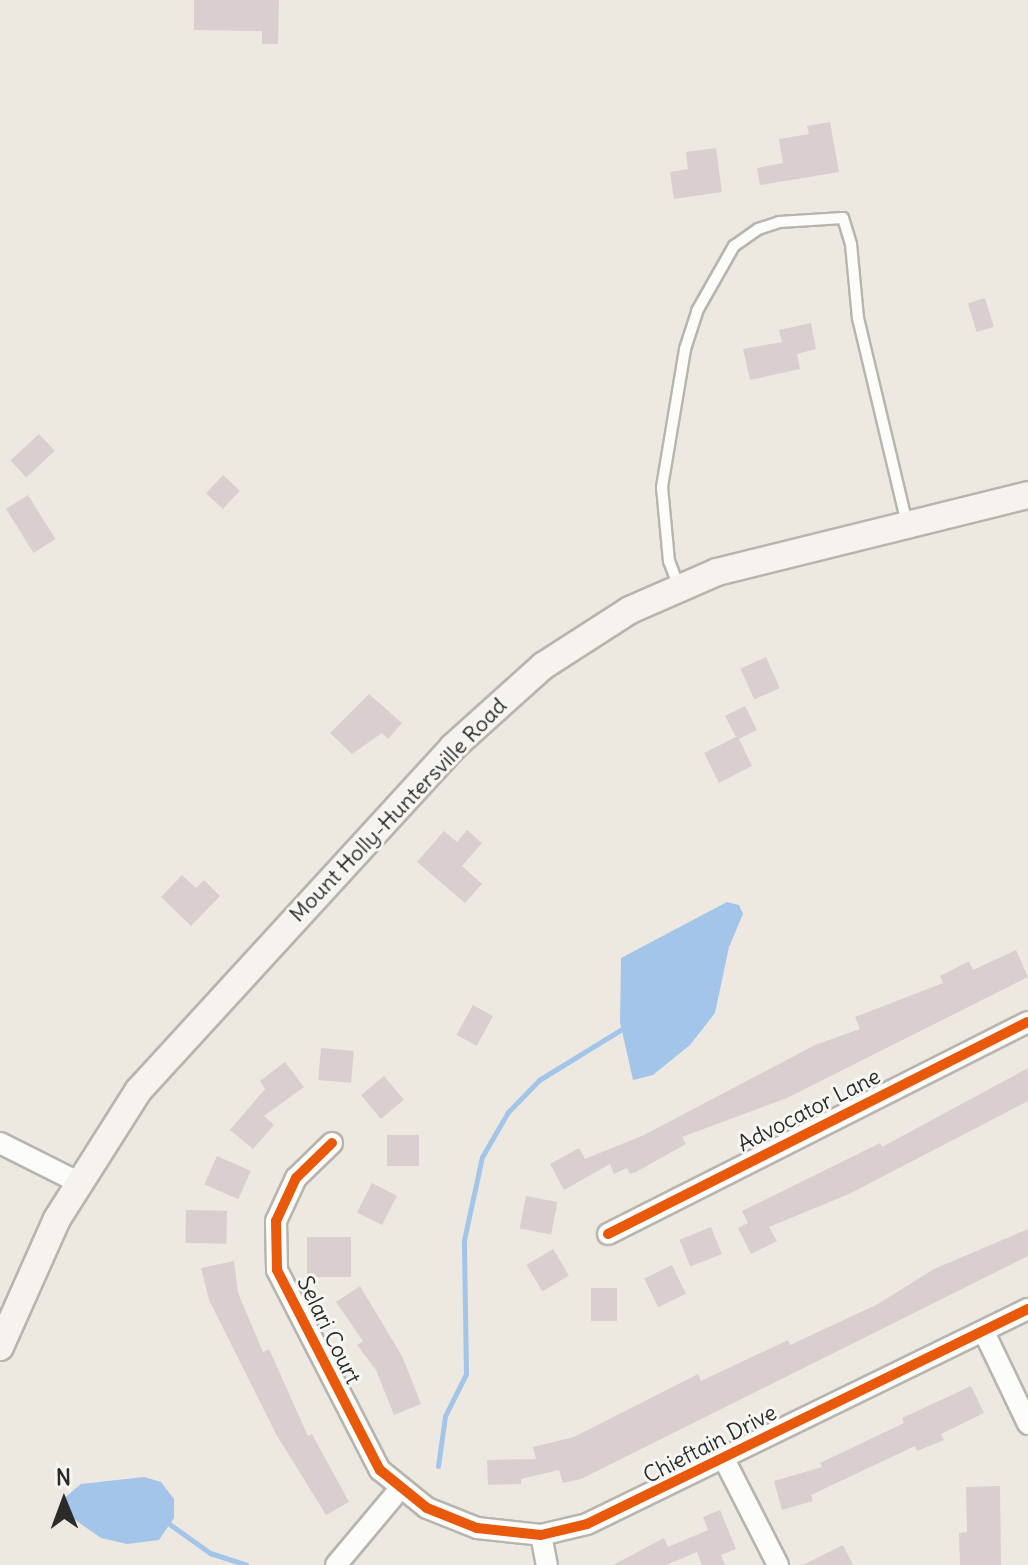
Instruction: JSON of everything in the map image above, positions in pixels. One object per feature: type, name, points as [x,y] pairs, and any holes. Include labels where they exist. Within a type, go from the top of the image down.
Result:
[{"type":"main road","name":"Mount Holly-Huntersville Road","points":[[0,1347],[78,1182],[174,1048],[453,747],[567,649],[679,587],[759,559],[1028,495]]},
{"type":"street","name":"Advocator Lane","points":[[608,1234],[1028,1022]]},
{"type":"street","points":[[0,1143],[78,1182]]},
{"type":"street","name":"Selari Court","points":[[332,1143],[296,1178],[276,1221],[277,1270],[372,1456],[399,1490]]},
{"type":"street","name":"Chieftain Drive","points":[[399,1490],[477,1528],[541,1535],[587,1524],[1028,1309]]},
{"type":"street","points":[[984,1332],[1028,1424]]},
{"type":"street","points":[[724,1459],[778,1565]]},
{"type":"street","points":[[336,1565],[399,1490]]},
{"type":"street","points":[[541,1535],[547,1565]]},
{"type":"lane","points":[[679,587],[669,561],[662,487],[685,349],[697,311],[734,246],[758,229],[779,222],[843,218],[851,244],[858,318],[907,523]]},
{"type":"water","points":[[727,902],[739,905],[743,914],[729,947],[715,1013],[690,1045],[653,1075],[633,1080],[620,1022],[621,958]]},
{"type":"water","points":[[144,1477],[161,1482],[174,1499],[174,1518],[159,1540],[127,1544],[101,1538],[61,1510],[63,1499],[81,1484]]},
{"type":"building","points":[[194,0],[279,0],[278,44],[262,44],[262,31],[194,30]]},
{"type":"building","points":[[830,122],[839,172],[760,185],[757,168],[783,163],[779,139],[809,134],[807,126]]},
{"type":"building","points":[[716,148],[722,192],[674,199],[670,172],[688,169],[686,152]]},
{"type":"building","points":[[985,298],[994,327],[977,332],[968,303]]},
{"type":"building","points":[[811,323],[816,349],[797,354],[800,369],[750,380],[743,349],[782,342],[779,330]]},
{"type":"building","points":[[39,434],[55,451],[26,477],[10,461]]},
{"type":"building","points":[[223,475],[240,491],[223,509],[206,493]]},
{"type":"building","points":[[28,495],[56,539],[34,553],[6,509]]},
{"type":"building","points":[[766,657],[780,688],[754,699],[740,668]]},
{"type":"building","points":[[369,694],[402,723],[388,739],[382,733],[352,754],[330,733]]},
{"type":"building","points":[[745,706],[757,730],[739,739],[752,766],[719,783],[704,753],[736,737],[725,716]]},
{"type":"building","points":[[467,830],[482,843],[462,866],[482,884],[465,903],[417,862],[444,831],[457,842]]},
{"type":"building","points":[[182,875],[196,888],[204,880],[220,896],[191,926],[161,897]]},
{"type":"building","points":[[1016,950],[1028,977],[787,1098],[682,1137],[686,1144],[636,1172],[630,1174],[627,1168],[614,1174],[610,1164],[564,1190],[550,1164],[579,1148],[585,1159],[644,1135],[815,1045],[860,1029],[855,1017],[943,983],[940,976],[969,961],[973,970]]},
{"type":"building","points":[[473,1005],[493,1016],[477,1046],[457,1035]]},
{"type":"building","points":[[321,1048],[354,1051],[351,1083],[318,1080]]},
{"type":"building","points":[[285,1062],[304,1087],[264,1116],[274,1125],[253,1149],[230,1130],[265,1089],[260,1081]]},
{"type":"building","points":[[1028,1068],[1028,1101],[849,1194],[769,1227],[777,1241],[751,1254],[738,1228],[748,1223],[742,1211],[880,1143],[882,1147]]},
{"type":"building","points":[[384,1076],[404,1100],[381,1119],[361,1095]]},
{"type":"building","points":[[387,1135],[419,1135],[419,1166],[387,1166]]},
{"type":"building","points":[[217,1156],[251,1171],[238,1199],[204,1184]]},
{"type":"building","points":[[372,1183],[397,1196],[382,1225],[357,1212]]},
{"type":"building","points":[[526,1196],[557,1202],[551,1234],[520,1228]]},
{"type":"building","points":[[186,1210],[227,1211],[226,1244],[185,1243]]},
{"type":"building","points":[[711,1227],[722,1254],[690,1267],[679,1240]]},
{"type":"building","points":[[1028,1229],[1028,1256],[581,1479],[563,1483],[559,1470],[521,1479],[521,1484],[488,1485],[487,1460],[536,1459],[533,1447],[574,1437],[698,1374],[701,1381],[788,1340],[790,1345],[878,1304],[934,1269]]},
{"type":"building","points":[[307,1237],[351,1237],[351,1277],[307,1277]]},
{"type":"building","points":[[553,1249],[569,1276],[542,1292],[526,1265]]},
{"type":"building","points":[[234,1261],[238,1293],[263,1352],[269,1349],[308,1436],[312,1434],[349,1502],[326,1515],[276,1434],[209,1300],[201,1268]]},
{"type":"building","points":[[672,1265],[686,1294],[658,1307],[644,1279]]},
{"type":"building","points":[[360,1286],[402,1356],[421,1404],[394,1415],[376,1370],[357,1345],[363,1341],[336,1302]]},
{"type":"building","points":[[591,1288],[617,1288],[617,1321],[591,1321]]},
{"type":"building","points":[[971,1386],[984,1413],[941,1434],[944,1440],[917,1451],[915,1446],[811,1495],[813,1501],[782,1510],[774,1481],[822,1467],[820,1463],[904,1423],[902,1418]]},
{"type":"building","points":[[1000,1486],[1001,1565],[960,1565],[959,1533],[967,1532],[966,1487]]},
{"type":"building","points":[[720,1510],[736,1549],[721,1555],[725,1565],[702,1565],[697,1552],[666,1565],[613,1565],[664,1538],[668,1547],[708,1530],[703,1517]]},
{"type":"building","points":[[843,1545],[853,1565],[803,1565]]},
{"type":"waterway","points":[[438,1466],[445,1416],[466,1374],[464,1240],[482,1157],[508,1112],[539,1080],[625,1027]]},
{"type":"waterway","points":[[168,1523],[210,1553],[246,1565]]},
{"type":"cycle path","points":[[608,1234],[1028,1022]]},
{"type":"cycle path","points":[[332,1143],[296,1178],[276,1221],[277,1270],[380,1470],[427,1508],[477,1528],[541,1535],[587,1524],[1028,1309]]}]
